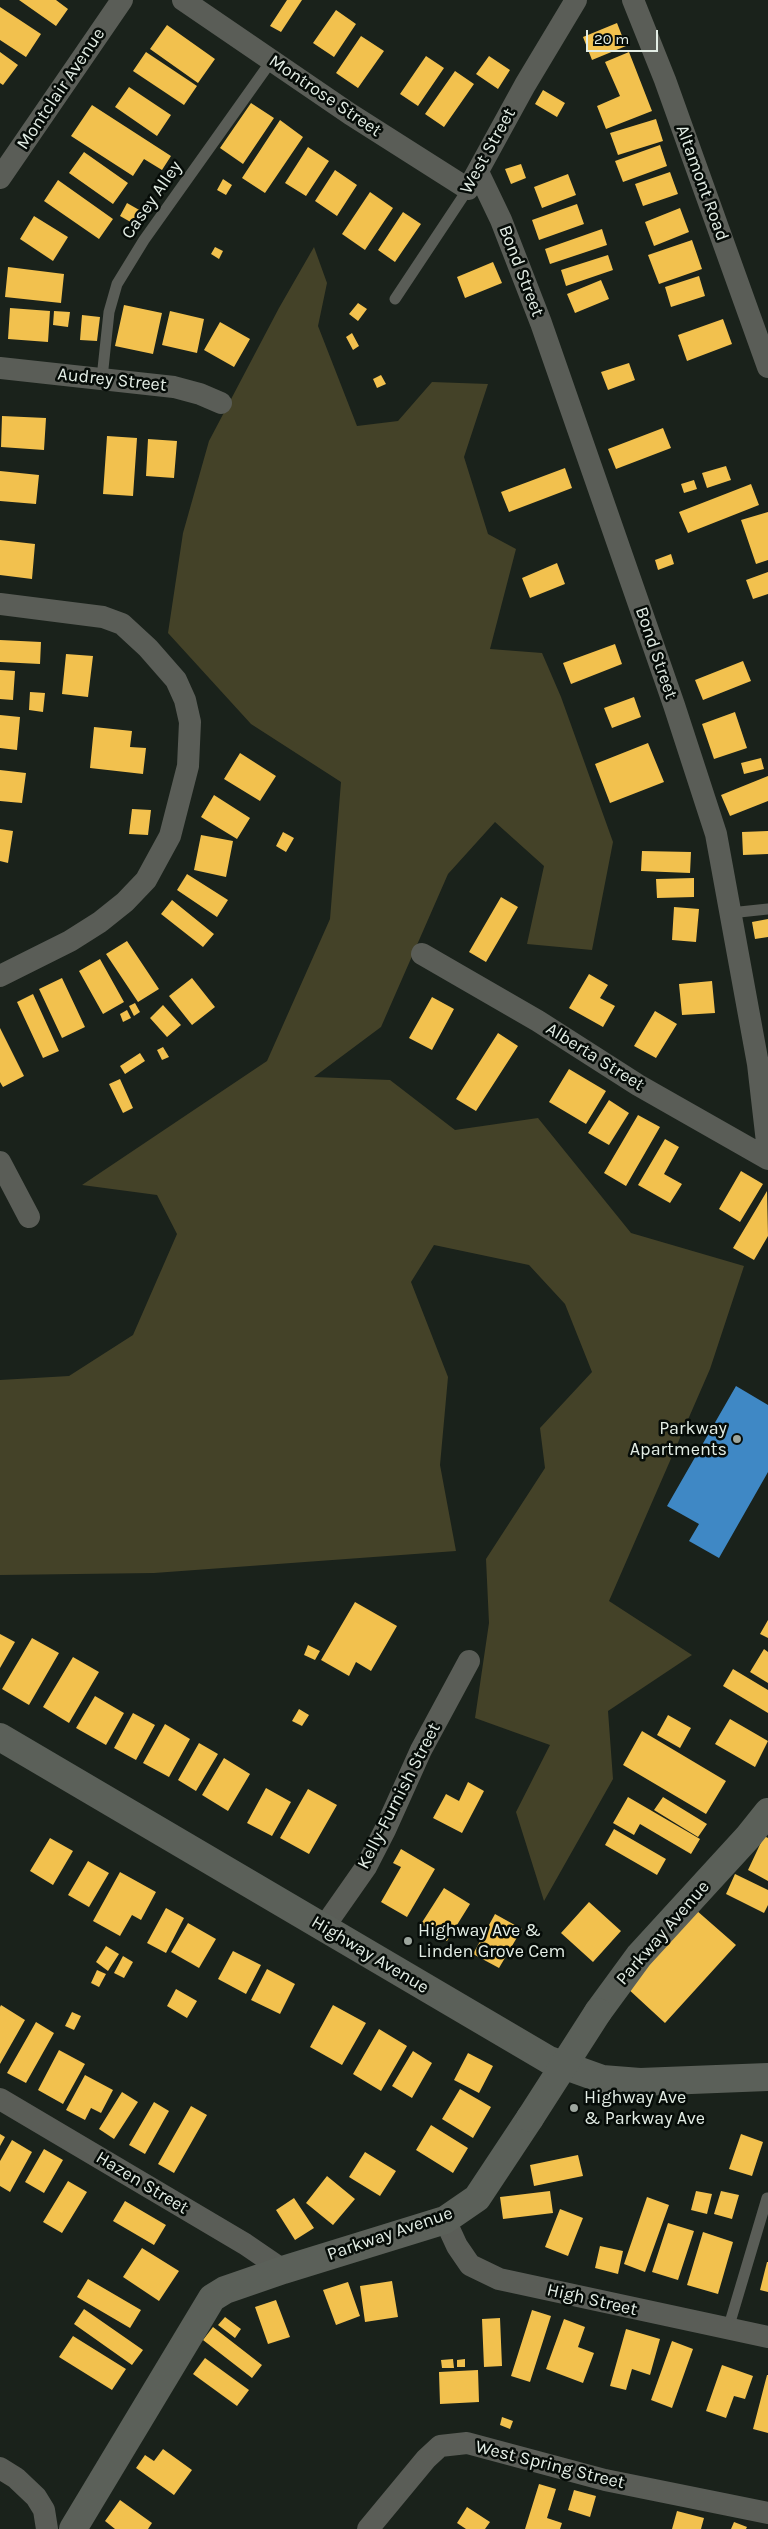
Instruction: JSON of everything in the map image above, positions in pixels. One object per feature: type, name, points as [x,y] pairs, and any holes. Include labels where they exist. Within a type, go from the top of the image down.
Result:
[{"type":"street","name":"Montclair Avenue","points":[[0,178],[122,0]]},
{"type":"street","name":"Montrose Street","points":[[183,0],[350,114],[473,181]]},
{"type":"street","name":"West Street","points":[[473,181],[525,85],[576,0]]},
{"type":"street","name":"Altamont Road","points":[[633,0],[665,80],[768,367]]},
{"type":"street","name":"Bond Street","points":[[473,181],[501,220],[540,323],[674,706],[716,834],[758,1064],[768,1151]]},
{"type":"street","name":"Audrey Street","points":[[0,368],[174,387],[200,394],[221,403]]},
{"type":"street","points":[[0,604],[104,617],[122,624],[148,648],[176,680],[185,700],[190,722],[188,766],[170,836],[146,880],[126,902],[100,922],[70,941],[0,976]]},
{"type":"street","name":"Alberta Street","points":[[422,954],[538,1020],[638,1085],[768,1159]]},
{"type":"street","points":[[0,1162],[29,1217]]},
{"type":"street","name":"Kelly-Furnish Street","points":[[324,1927],[366,1867],[386,1830],[421,1750],[469,1661]]},
{"type":"street","name":"Highway Avenue","points":[[0,1737],[531,2051],[583,2074],[602,2079],[640,2082],[768,2077]]},
{"type":"street","name":"Parkway Avenue","points":[[73,2529],[212,2298],[225,2290],[283,2270],[444,2220],[477,2198],[598,2012],[638,1956],[748,1837],[768,1812]]},
{"type":"street","name":"Hazen Street","points":[[0,2099],[245,2244],[283,2270]]},
{"type":"street","name":"High Street","points":[[444,2220],[456,2246],[470,2265],[500,2279],[768,2337]]},
{"type":"street","name":"West Spring Street","points":[[368,2529],[426,2459],[440,2446],[467,2443],[605,2480],[768,2513]]},
{"type":"street","points":[[0,2468],[16,2478],[36,2497],[44,2510],[47,2529]]},
{"type":"lane","name":"Casey Alley","points":[[102,378],[109,312],[117,284],[144,240],[272,60]]},
{"type":"lane","name":"West Street","points":[[395,298],[473,181]]},
{"type":"lane","points":[[730,913],[768,909]]},
{"type":"lane","points":[[728,2329],[767,2198]]},
{"type":"shaded area","points":[[314,247],[327,283],[318,326],[357,426],[398,421],[432,382],[488,384],[464,457],[488,534],[516,549],[490,649],[542,653],[561,697],[613,842],[592,950],[527,944],[544,866],[495,822],[448,874],[381,1027],[314,1077],[390,1080],[455,1130],[538,1118],[631,1233],[744,1266],[710,1369],[609,1601],[692,1655],[608,1711],[613,1779],[544,1901],[516,1812],[550,1745],[475,1718],[489,1623],[486,1559],[545,1468],[540,1428],[592,1372],[565,1304],[529,1265],[434,1245],[411,1282],[448,1377],[440,1465],[456,1551],[154,1573],[0,1575],[0,1380],[69,1376],[133,1335],[177,1234],[157,1195],[82,1185],[267,1061],[330,919],[341,782],[251,724],[168,633],[183,533],[209,441],[279,308]]},
{"type":"building: Homes","points":[[19,0],[56,0],[68,9],[56,26]]},
{"type":"building: Homes","points":[[287,0],[302,0],[281,32],[270,26]]},
{"type":"building: Homes","points":[[0,7],[41,34],[26,57],[0,40]]},
{"type":"building: Homes","points":[[336,10],[356,24],[334,57],[313,43]]},
{"type":"building: Homes","points":[[617,23],[626,46],[592,60],[583,37]]},
{"type":"building: Homes","points":[[167,25],[215,59],[198,83],[150,49]]},
{"type":"building: Homes","points":[[361,36],[384,51],[358,88],[336,73]]},
{"type":"building: Homes","points":[[0,52],[18,65],[3,85],[0,83]]},
{"type":"building: Homes","points":[[146,52],[197,86],[184,105],[133,71]]},
{"type":"building: Homes","points":[[629,52],[652,111],[606,129],[597,106],[620,96],[605,62]]},
{"type":"building: Homes","points":[[426,56],[444,68],[418,106],[400,94]]},
{"type":"building: Homes","points":[[489,56],[510,70],[498,89],[476,74]]},
{"type":"building: Homes","points":[[455,71],[474,84],[444,127],[425,114]]},
{"type":"building: Homes","points":[[129,87],[171,115],[157,136],[115,107]]},
{"type":"building: Homes","points":[[543,90],[565,103],[557,117],[535,104]]},
{"type":"building: Homes","points":[[251,103],[274,118],[243,164],[220,148]]},
{"type":"building: Homes","points":[[92,105],[171,156],[162,170],[144,159],[133,176],[71,136]]},
{"type":"building: Homes","points":[[656,119],[663,141],[618,155],[610,133]]},
{"type":"building: Homes","points":[[280,120],[303,137],[265,193],[242,178]]},
{"type":"building: Homes","points":[[660,145],[667,166],[623,182],[615,161]]},
{"type":"building: Homes","points":[[308,147],[329,161],[306,196],[285,183]]},
{"type":"building: Homes","points":[[84,152],[128,183],[113,204],[69,173]]},
{"type":"building: Homes","points":[[521,164],[526,178],[511,184],[505,169]]},
{"type":"building: Homes","points":[[335,170],[357,185],[337,216],[315,201]]},
{"type":"building: Homes","points":[[670,172],[678,194],[643,206],[635,184]]},
{"type":"building: Homes","points":[[568,174],[576,195],[542,208],[534,187]]},
{"type":"building: Homes","points":[[223,179],[232,185],[226,195],[217,190]]},
{"type":"building: Homes","points":[[58,180],[113,219],[99,239],[44,201]]},
{"type":"building: Homes","points":[[370,192],[393,208],[365,250],[342,234]]},
{"type":"building: Homes","points":[[127,203],[141,211],[134,224],[120,216]]},
{"type":"building: Homes","points":[[577,204],[584,224],[539,240],[532,220]]},
{"type":"building: Homes","points":[[680,208],[689,232],[654,246],[645,222]]},
{"type":"building: Homes","points":[[403,212],[421,224],[395,262],[378,250]]},
{"type":"building: Homes","points":[[34,216],[68,237],[53,261],[20,239]]},
{"type":"building: Homes","points":[[602,229],[607,245],[550,264],[545,249]]},
{"type":"building: Homes","points":[[692,240],[702,269],[659,284],[648,255]]},
{"type":"building: Homes","points":[[215,247],[223,251],[219,259],[211,254]]},
{"type":"building: Homes","points":[[608,255],[613,270],[566,286],[561,270]]},
{"type":"building: Homes","points":[[493,262],[502,283],[465,298],[457,277]]},
{"type":"building: Homes","points":[[8,267],[64,274],[61,303],[5,297]]},
{"type":"building: Homes","points":[[699,276],[705,296],[671,307],[665,287]]},
{"type":"building: Homes","points":[[601,280],[609,299],[575,313],[567,294]]},
{"type":"building: Homes","points":[[358,303],[367,309],[358,321],[349,314]]},
{"type":"building: Homes","points":[[124,305],[162,313],[153,354],[115,346]]},
{"type":"building: Homes","points":[[10,308],[50,311],[48,342],[8,339]]},
{"type":"building: Homes","points":[[54,311],[70,312],[68,327],[53,325]]},
{"type":"building: Homes","points":[[170,311],[204,319],[197,353],[162,345]]},
{"type":"building: Homes","points":[[82,315],[100,317],[97,341],[80,340]]},
{"type":"building: Homes","points":[[723,319],[732,344],[687,361],[678,335]]},
{"type":"building: Homes","points":[[220,322],[250,339],[234,367],[204,350]]},
{"type":"building: Homes","points":[[352,333],[359,346],[353,350],[346,337]]},
{"type":"building: Homes","points":[[629,363],[635,380],[608,390],[601,372]]},
{"type":"building: Homes","points":[[381,375],[386,384],[377,388],[373,379]]},
{"type":"building: Homes","points":[[2,416],[46,418],[44,450],[1,447]]},
{"type":"building: Homes","points":[[663,428],[671,448],[616,469],[608,449]]},
{"type":"building: Homes","points":[[107,436],[137,438],[133,496],[103,494]]},
{"type":"building: Homes","points":[[148,439],[177,441],[174,478],[146,476]]},
{"type":"building: Homes","points":[[726,466],[731,480],[707,488],[702,473]]},
{"type":"building: Homes","points":[[565,468],[572,488],[509,512],[501,492]]},
{"type":"building: Homes","points":[[0,471],[39,475],[36,504],[0,501]]},
{"type":"building: Homes","points":[[694,480],[697,489],[684,493],[681,484]]},
{"type":"building: Homes","points":[[751,484],[759,505],[688,533],[679,512]]},
{"type":"building: Homes","points":[[768,512],[768,560],[756,564],[741,520]]},
{"type":"building: Homes","points":[[0,540],[35,544],[32,579],[0,575]]},
{"type":"building: Homes","points":[[671,554],[674,564],[658,570],[655,560]]},
{"type":"building: Homes","points":[[557,563],[565,584],[530,598],[522,578]]},
{"type":"building: Homes","points":[[768,572],[768,594],[753,599],[746,580]]},
{"type":"building: Homes","points":[[0,640],[41,642],[40,664],[0,662]]},
{"type":"building: Homes","points":[[615,644],[622,664],[571,684],[563,663]]},
{"type":"building: Homes","points":[[66,654],[93,656],[88,697],[62,694]]},
{"type":"building: Homes","points":[[743,661],[751,681],[703,700],[695,680]]},
{"type":"building: Homes","points":[[0,670],[15,671],[13,700],[0,699]]},
{"type":"building: Homes","points":[[30,692],[45,693],[43,712],[29,710]]},
{"type":"building: Homes","points":[[634,697],[641,717],[612,728],[604,708]]},
{"type":"building: Homes","points":[[735,712],[747,748],[714,759],[702,724]]},
{"type":"building: Homes","points":[[0,715],[20,717],[17,750],[0,748]]},
{"type":"building: Homes","points":[[94,727],[132,731],[130,747],[146,748],[143,774],[90,768]]},
{"type":"building: Homes","points":[[648,743],[664,782],[610,803],[595,764]]},
{"type":"building: Homes","points":[[240,753],[276,776],[260,801],[224,779]]},
{"type":"building: Homes","points":[[761,758],[764,769],[744,774],[741,763]]},
{"type":"building: Homes","points":[[0,770],[26,773],[22,803],[0,801]]},
{"type":"building: Homes","points":[[768,776],[768,801],[730,816],[721,795]]},
{"type":"building: Homes","points":[[214,795],[250,818],[237,839],[201,817]]},
{"type":"building: Homes","points":[[132,809],[151,810],[148,835],[129,834]]},
{"type":"building: Homes","points":[[0,829],[13,831],[8,863],[0,861]]},
{"type":"building: Homes","points":[[768,831],[768,854],[743,855],[742,832]]},
{"type":"building: Homes","points":[[283,832],[294,838],[286,852],[276,846]]},
{"type":"building: Homes","points":[[201,835],[233,841],[226,877],[194,870]]},
{"type":"building: Homes","points":[[642,851],[691,852],[690,873],[641,871]]},
{"type":"building: Homes","points":[[187,874],[228,900],[217,917],[177,890]]},
{"type":"building: Homes","points":[[694,878],[694,897],[657,898],[656,879]]},
{"type":"building: Homes","points":[[501,897],[518,907],[486,962],[469,952]]},
{"type":"building: Homes","points":[[172,900],[214,934],[203,947],[161,914]]},
{"type":"building: Homes","points":[[674,907],[699,909],[696,942],[672,940]]},
{"type":"building: Homes","points":[[768,919],[768,937],[755,939],[752,922]]},
{"type":"building: Homes","points":[[127,941],[159,989],[138,1002],[106,954]]},
{"type":"building: Homes","points":[[100,959],[124,1002],[103,1014],[79,971]]},
{"type":"building: Homes","points":[[589,974],[608,985],[600,998],[615,1006],[603,1027],[569,1008]]},
{"type":"building: Homes","points":[[62,978],[85,1027],[62,1038],[39,989]]},
{"type":"building: Homes","points":[[192,978],[215,1007],[192,1025],[169,996]]},
{"type":"building: Homes","points":[[712,981],[715,1013],[682,1015],[679,984]]},
{"type":"building: Homes","points":[[33,994],[59,1051],[43,1058],[17,1002]]},
{"type":"building: Homes","points":[[432,997],[454,1009],[432,1050],[409,1038]]},
{"type":"building: Homes","points":[[135,1003],[140,1012],[134,1016],[129,1006]]},
{"type":"building: Homes","points":[[163,1005],[181,1025],[167,1037],[150,1018]]},
{"type":"building: Homes","points":[[127,1010],[131,1018],[123,1022],[120,1014]]},
{"type":"building: Homes","points":[[655,1011],[677,1024],[656,1058],[634,1046]]},
{"type":"building: Homes","points":[[0,1028],[24,1076],[3,1087],[0,1082]]},
{"type":"building: Homes","points":[[498,1033],[518,1046],[476,1111],[456,1099]]},
{"type":"building: Homes","points":[[163,1047],[169,1057],[162,1060],[157,1050]]},
{"type":"building: Homes","points":[[140,1053],[145,1061],[125,1074],[120,1066]]},
{"type":"building: Homes","points":[[569,1069],[606,1091],[586,1124],[549,1102]]},
{"type":"building: Homes","points":[[120,1079],[133,1108],[123,1113],[109,1084]]},
{"type":"building: Homes","points":[[609,1100],[629,1113],[609,1145],[588,1133]]},
{"type":"building: Homes","points":[[638,1115],[660,1127],[626,1186],[604,1173]]},
{"type":"building: Homes","points":[[665,1139],[679,1147],[664,1174],[682,1184],[670,1203],[638,1185]]},
{"type":"building: Homes","points":[[741,1171],[763,1184],[740,1222],[719,1209]]},
{"type":"building: Homes","points":[[767,1191],[768,1236],[754,1260],[733,1248]]},
{"type":"building: Homes","points":[[355,1602],[397,1626],[371,1671],[356,1662],[349,1676],[321,1660]]},
{"type":"building: Homes","points":[[768,1620],[768,1638],[760,1634]]},
{"type":"building: Homes","points":[[0,1634],[15,1642],[0,1668]]},
{"type":"building: Homes","points":[[32,1638],[59,1653],[29,1705],[2,1689]]},
{"type":"building: Homes","points":[[308,1645],[320,1651],[315,1660],[304,1655]]},
{"type":"building: Homes","points":[[764,1649],[768,1652],[768,1683],[750,1672]]},
{"type":"building: Homes","points":[[73,1657],[99,1672],[69,1723],[43,1707]]},
{"type":"building: Homes","points":[[733,1669],[768,1690],[768,1713],[723,1686]]},
{"type":"building: Homes","points":[[95,1696],[124,1713],[106,1745],[76,1728]]},
{"type":"building: Homes","points":[[299,1709],[309,1715],[302,1726],[292,1721]]},
{"type":"building: Homes","points":[[133,1713],[155,1725],[136,1760],[114,1748]]},
{"type":"building: Homes","points":[[668,1715],[691,1728],[680,1748],[657,1735]]},
{"type":"building: Homes","points":[[730,1719],[768,1741],[755,1767],[715,1744]]},
{"type":"building: Homes","points":[[165,1724],[190,1739],[169,1777],[143,1763]]},
{"type":"building: Homes","points":[[642,1731],[726,1781],[706,1814],[623,1765]]},
{"type":"building: Homes","points":[[199,1743],[218,1754],[196,1791],[178,1780]]},
{"type":"building: Homes","points":[[224,1758],[250,1774],[228,1811],[202,1795]]},
{"type":"building: Homes","points":[[468,1782],[484,1791],[462,1833],[433,1818],[446,1794],[459,1801]]},
{"type":"building: Homes","points":[[266,1788],[291,1802],[272,1836],[247,1823]]},
{"type":"building: Homes","points":[[308,1789],[337,1805],[309,1854],[280,1838]]},
{"type":"building: Homes","points":[[628,1797],[700,1839],[691,1854],[640,1824],[634,1835],[613,1823]]},
{"type":"building: Homes","points":[[663,1797],[707,1824],[698,1837],[654,1810]]},
{"type":"building: Homes","points":[[614,1829],[666,1859],[657,1875],[605,1845]]},
{"type":"building: Homes","points":[[764,1836],[768,1838],[768,1881],[748,1870]]},
{"type":"building: Homes","points":[[50,1838],[73,1851],[53,1885],[30,1871]]},
{"type":"building: Homes","points":[[401,1849],[435,1869],[407,1917],[381,1902],[401,1867],[393,1863]]},
{"type":"building: Homes","points":[[88,1861],[109,1873],[89,1907],[68,1895]]},
{"type":"building: Homes","points":[[120,1872],[156,1892],[141,1920],[132,1915],[120,1936],[93,1921]]},
{"type":"building: Homes","points":[[735,1874],[768,1890],[768,1905],[764,1913],[726,1894]]},
{"type":"building: Homes","points":[[444,1888],[470,1904],[447,1941],[421,1924]]},
{"type":"building: Homes","points":[[589,1902],[621,1931],[593,1962],[561,1933]]},
{"type":"building: Homes","points":[[166,1908],[184,1918],[166,1953],[147,1943]]},
{"type":"building: Homes","points":[[696,1910],[736,1945],[665,2023],[626,1987]]},
{"type":"building: Homes","points":[[495,1914],[522,1929],[499,1968],[473,1954]]},
{"type":"building: Homes","points":[[188,1923],[216,1939],[199,1968],[171,1952]]},
{"type":"building: Homes","points":[[106,1946],[119,1954],[108,1971],[96,1962]]},
{"type":"building: Homes","points":[[233,1951],[261,1965],[246,1994],[218,1979]]},
{"type":"building: Homes","points":[[123,1956],[133,1962],[124,1978],[114,1973]]},
{"type":"building: Homes","points":[[267,1969],[295,1984],[280,2014],[251,2000]]},
{"type":"building: Homes","points":[[97,1970],[106,1974],[99,1987],[91,1983]]},
{"type":"building: Homes","points":[[176,1989],[197,2001],[187,2018],[167,2006]]},
{"type":"building: Homes","points":[[1,2005],[25,2020],[0,2064],[0,2007]]},
{"type":"building: Homes","points":[[333,2005],[366,2023],[342,2065],[310,2047]]},
{"type":"building: Homes","points":[[72,2012],[81,2016],[74,2030],[65,2026]]},
{"type":"building: Homes","points":[[36,2022],[54,2033],[26,2083],[7,2073]]},
{"type":"building: Homes","points":[[379,2029],[407,2046],[381,2091],[353,2074]]},
{"type":"building: Homes","points":[[59,2050],[85,2064],[63,2104],[38,2090]]},
{"type":"building: Homes","points":[[413,2051],[432,2063],[412,2098],[392,2086]]},
{"type":"building: Homes","points":[[468,2053],[493,2066],[479,2093],[454,2080]]},
{"type":"building: Homes","points":[[85,2075],[113,2090],[101,2113],[91,2108],[85,2120],[66,2110]]},
{"type":"building: Homes","points":[[460,2089],[491,2107],[473,2138],[442,2119]]},
{"type":"building: Homes","points":[[122,2092],[138,2102],[114,2139],[99,2129]]},
{"type":"building: Homes","points":[[154,2102],[169,2111],[145,2154],[129,2145]]},
{"type":"building: Homes","points":[[191,2106],[207,2115],[174,2173],[158,2164]]},
{"type":"building: Homes","points":[[431,2125],[468,2148],[453,2173],[416,2150]]},
{"type":"building: Homes","points":[[0,2134],[5,2137],[0,2146]]},
{"type":"building: Homes","points":[[741,2134],[763,2142],[752,2176],[729,2169]]},
{"type":"building: Homes","points":[[12,2140],[32,2152],[10,2192],[0,2186],[0,2161]]},
{"type":"building: Homes","points":[[44,2149],[63,2160],[44,2193],[25,2182]]},
{"type":"building: Homes","points":[[365,2152],[396,2171],[380,2196],[349,2177]]},
{"type":"building: Homes","points":[[578,2155],[583,2176],[534,2186],[530,2165]]},
{"type":"building: Homes","points":[[327,2176],[355,2199],[333,2225],[306,2203]]},
{"type":"building: Homes","points":[[68,2181],[87,2192],[62,2233],[43,2222]]},
{"type":"building: Homes","points":[[550,2191],[553,2213],[503,2219],[500,2197]]},
{"type":"building: Homes","points":[[696,2191],[712,2194],[707,2214],[691,2210]]},
{"type":"building: Homes","points":[[721,2191],[739,2195],[732,2219],[714,2214]]},
{"type":"building: Homes","points":[[647,2197],[669,2205],[645,2272],[624,2264]]},
{"type":"building: Homes","points":[[294,2198],[314,2228],[295,2240],[276,2210]]},
{"type":"building: Homes","points":[[125,2201],[166,2225],[154,2245],[113,2221]]},
{"type":"building: Homes","points":[[560,2209],[583,2218],[568,2256],[545,2247]]},
{"type":"building: Homes","points":[[668,2223],[694,2231],[678,2280],[652,2272]]},
{"type":"building: Homes","points":[[703,2232],[733,2242],[718,2294],[687,2285]]},
{"type":"building: Homes","points":[[600,2246],[623,2251],[618,2274],[595,2268]]},
{"type":"building: Homes","points":[[142,2248],[179,2271],[159,2301],[123,2277]]},
{"type":"building: Homes","points":[[768,2262],[768,2292],[760,2290]]},
{"type":"building: Homes","points":[[88,2279],[141,2310],[130,2328],[77,2297]]},
{"type":"building: Homes","points":[[392,2281],[398,2317],[365,2322],[360,2286]]},
{"type":"building: Homes","points":[[348,2282],[360,2316],[336,2325],[323,2290]]},
{"type":"building: Homes","points":[[276,2300],[290,2337],[268,2344],[255,2307]]},
{"type":"building: Homes","points":[[84,2309],[143,2350],[132,2365],[74,2324]]},
{"type":"building: Homes","points":[[532,2310],[551,2316],[530,2382],[511,2376]]},
{"type":"building: Homes","points":[[225,2317],[241,2329],[235,2338],[218,2325]]},
{"type":"building: Homes","points":[[500,2318],[502,2366],[484,2367],[482,2319]]},
{"type":"building: Homes","points":[[564,2319],[585,2327],[578,2347],[594,2353],[583,2383],[546,2369]]},
{"type":"building: Homes","points":[[213,2327],[262,2365],[252,2378],[203,2340]]},
{"type":"building: Homes","points":[[626,2329],[660,2339],[650,2375],[632,2369],[626,2390],[610,2386]]},
{"type":"building: Homes","points":[[73,2336],[126,2369],[112,2390],[59,2357]]},
{"type":"building: Homes","points":[[672,2341],[693,2349],[672,2408],[651,2400]]},
{"type":"building: Homes","points":[[205,2358],[249,2390],[237,2406],[193,2374]]},
{"type":"building: Homes","points":[[453,2359],[454,2368],[442,2368],[441,2360]]},
{"type":"building: Homes","points":[[465,2359],[465,2367],[457,2367],[457,2360]]},
{"type":"building: Homes","points":[[722,2365],[753,2376],[745,2399],[734,2396],[726,2418],[706,2411]]},
{"type":"building: Homes","points":[[478,2370],[479,2402],[440,2404],[439,2372]]},
{"type":"building: Homes","points":[[768,2375],[768,2433],[753,2429]]},
{"type":"building: Homes","points":[[502,2417],[513,2421],[510,2429],[500,2425]]},
{"type":"building: Homes","points":[[163,2449],[192,2470],[174,2495],[136,2468],[145,2455],[154,2461]]},
{"type":"building: Homes","points":[[539,2484],[556,2489],[547,2518],[562,2523],[560,2529],[525,2529]]},
{"type":"building: Homes","points":[[574,2490],[596,2496],[590,2517],[568,2510]]},
{"type":"building: Homes","points":[[120,2500],[152,2523],[148,2529],[115,2529],[105,2521]]},
{"type":"building: Homes","points":[[467,2507],[490,2522],[485,2529],[466,2529],[457,2523]]},
{"type":"building: Homes","points":[[677,2511],[704,2518],[701,2529],[672,2529]]},
{"type":"building: Homes","points":[[734,2522],[747,2527],[746,2529],[731,2529]]},
{"type":"building: Schools","name":"Parkway Apartments","points":[[736,1386],[768,1405],[768,1472],[719,1558],[689,1541],[699,1524],[667,1506]]},
{"type":"place","name":"Parkway Apartments","points":[[737,1439]]},
{"type":"place","name":"Highway Ave & Linden Grove Cem","points":[[408,1941]]},
{"type":"place","name":"Highway Ave & Parkway Ave","points":[[574,2108]]}]
